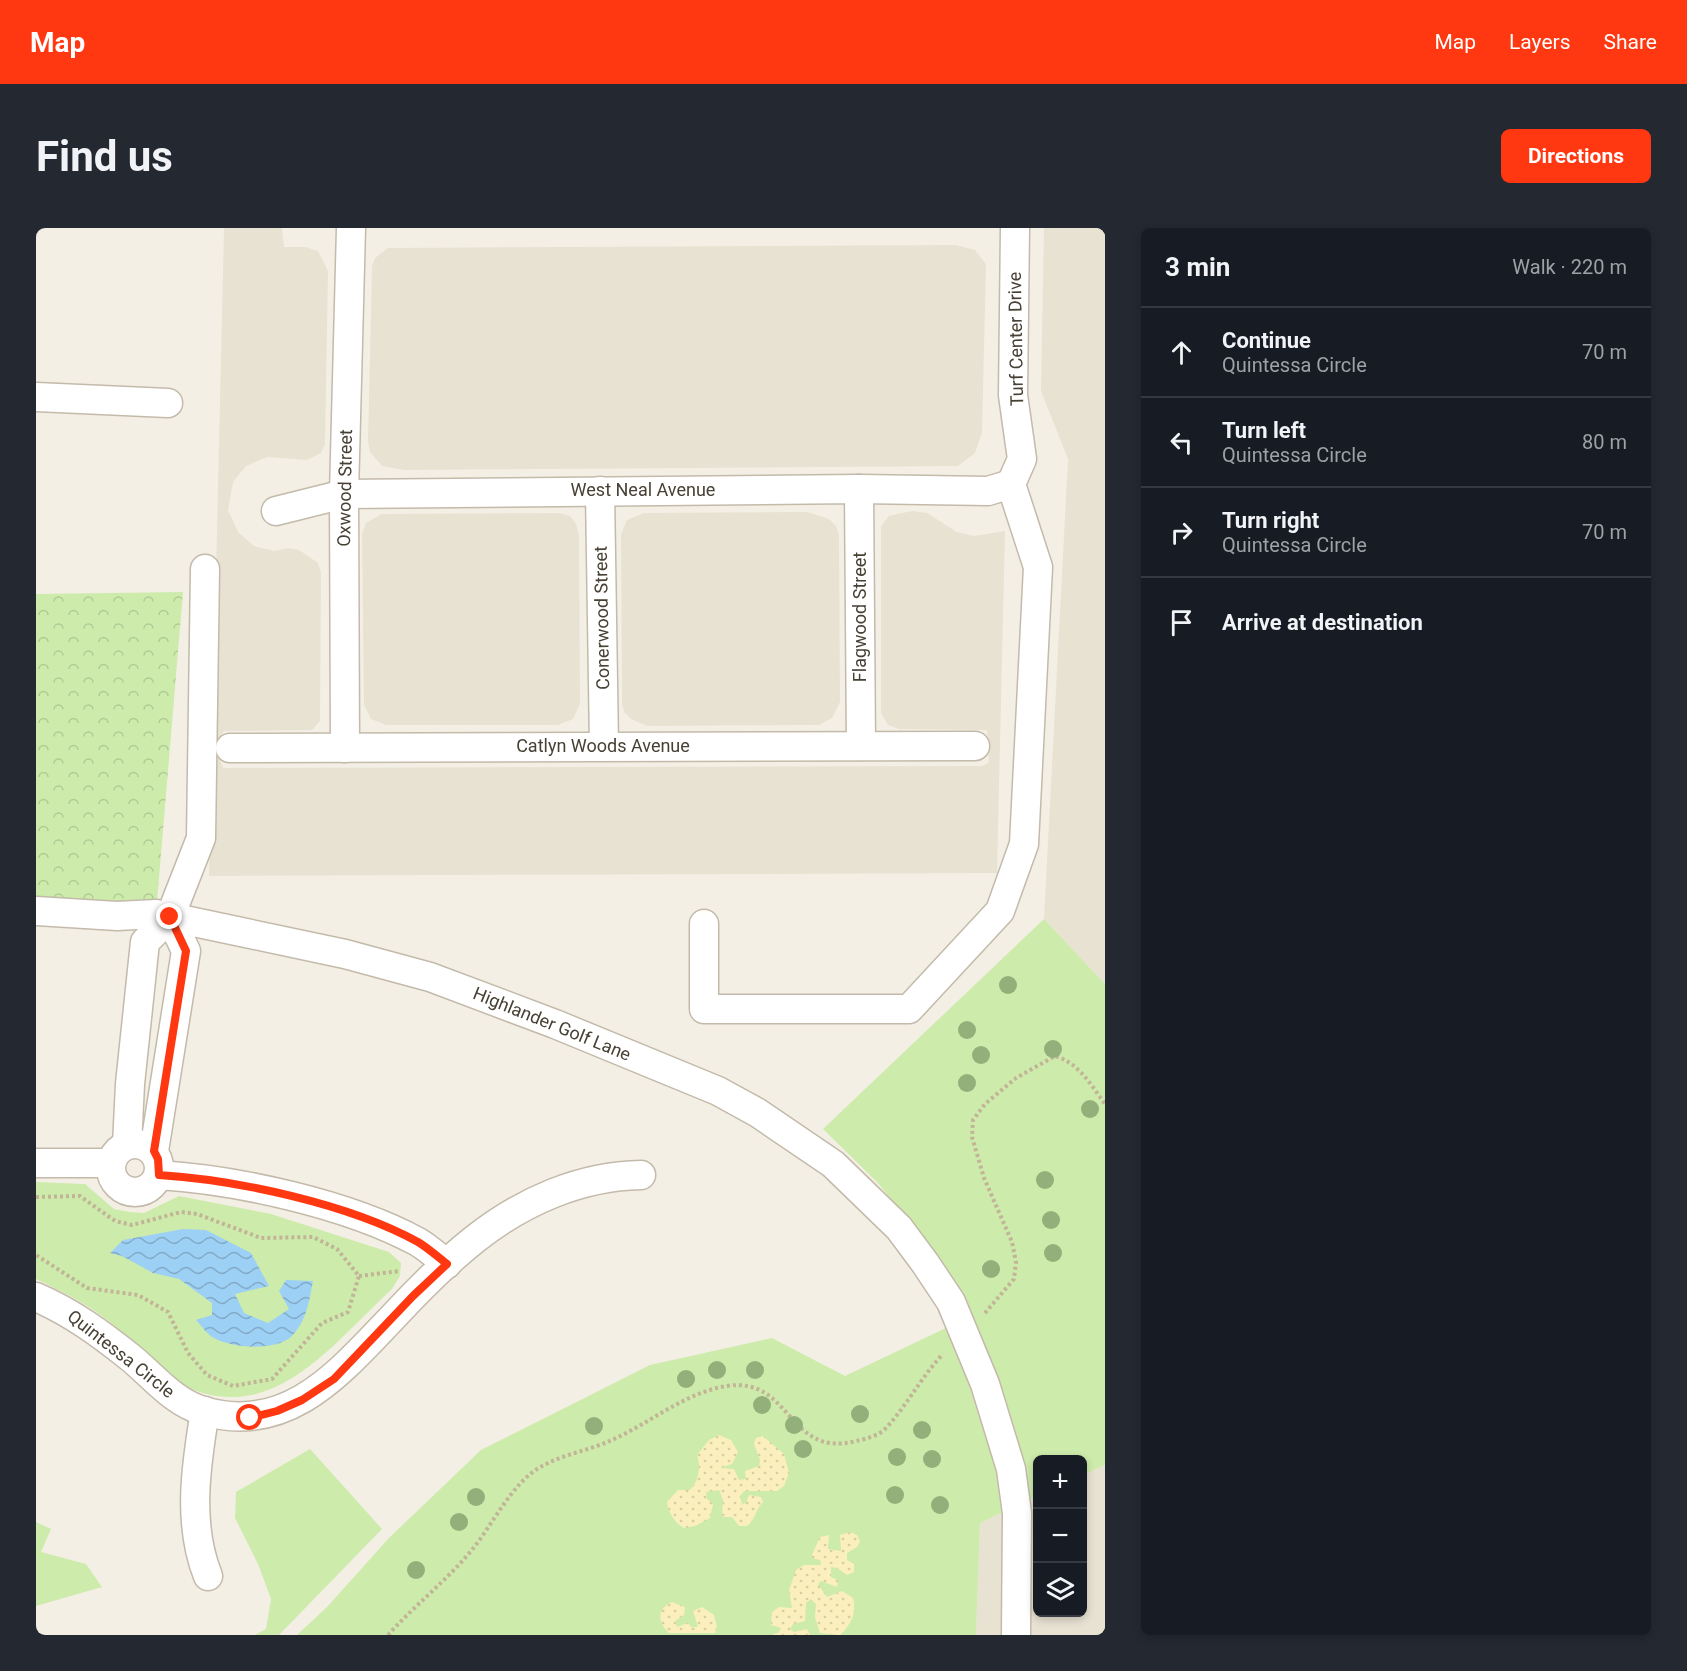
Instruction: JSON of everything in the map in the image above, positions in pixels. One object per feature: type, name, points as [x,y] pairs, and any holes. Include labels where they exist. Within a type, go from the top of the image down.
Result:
[{"type":"street","name":"Oxwood Street","points":[[345,748],[344,494],[351,228]]},
{"type":"street","name":"Turf Center Drive","points":[[1011,484],[1022,459],[1013,395],[1015,228]]},
{"type":"street","points":[[36,398],[168,403]]},
{"type":"street","name":"West Neal Avenue","points":[[276,511],[344,494],[600,490],[988,491],[1011,484]]},
{"type":"street","points":[[704,924],[704,1008],[909,1008],[1000,911],[1023,844],[1038,567],[1011,484]]},
{"type":"street","name":"Flagwood Street","points":[[859,489],[861,746]]},
{"type":"street","name":"Conerwood Street","points":[[600,490],[604,746]]},
{"type":"street","points":[[138,1158],[133,1059],[145,942],[170,917],[201,838],[205,569]]},
{"type":"street","name":"Catlyn Woods Avenue","points":[[230,748],[975,746]]},
{"type":"street","name":"Highlander Golf Lane","points":[[36,911],[117,916],[156,914],[345,954],[430,977],[555,1024],[718,1091],[748,1107],[833,1164],[899,1228],[951,1302],[996,1415],[1011,1469],[1017,1513],[1016,1635]]},
{"type":"street","points":[[138,1158],[168,1063],[186,951],[170,917]]},
{"type":"street","points":[[133,1059],[168,1063]]},
{"type":"street","points":[[36,1163],[138,1158],[316,1204],[397,1232],[420,1243],[447,1264]]},
{"type":"street","name":"Quintessa Circle","points":[[36,1297],[63,1309],[100,1334],[185,1404],[205,1411],[250,1418],[277,1411],[302,1400],[334,1379],[413,1296],[475,1239],[505,1218],[551,1193],[611,1176],[641,1175]]},
{"type":"street","points":[[205,1411],[196,1485],[195,1525],[200,1555],[208,1575]]},
{"type":"path","points":[[388,1635],[410,1610],[452,1572],[472,1550],[510,1495],[529,1475],[544,1465],[613,1440],[664,1411],[726,1386],[740,1385],[760,1390],[779,1402],[806,1435],[826,1443],[845,1444],[883,1431],[925,1373],[1004,1293],[1014,1279],[1016,1262],[1012,1242],[984,1178],[972,1137],[973,1120],[985,1104],[1016,1078],[1055,1056],[1067,1060],[1082,1073],[1105,1104]]},
{"type":"path","points":[[36,1197],[80,1196],[115,1221],[132,1225],[182,1212],[197,1214],[261,1238],[314,1238],[337,1249],[359,1276],[348,1312],[322,1323],[272,1379],[233,1386],[207,1375],[188,1353],[168,1312],[138,1295],[87,1288],[36,1255]]},
{"type":"shaded area","points":[[224,228],[282,228],[284,247],[305,247],[318,251],[328,271],[325,444],[321,453],[307,460],[267,457],[246,466],[233,482],[228,510],[238,532],[254,546],[274,551],[289,548],[299,550],[318,563],[321,572],[320,721],[312,730],[224,731],[221,735],[220,760],[223,768],[983,766],[989,762],[987,730],[899,729],[888,725],[881,713],[881,526],[889,516],[912,511],[927,513],[957,532],[974,536],[1005,531],[997,873],[209,876]]},
{"type":"shaded area","points":[[1044,228],[1105,228],[1105,984],[1044,919],[1068,459],[1041,391]]},
{"type":"shaded area","points":[[956,245],[975,250],[986,264],[982,433],[975,453],[958,466],[404,470],[382,466],[370,452],[368,442],[372,266],[375,258],[388,248]]},
{"type":"shaded area","points":[[807,512],[829,519],[836,526],[839,535],[840,702],[832,718],[819,725],[647,726],[631,719],[625,713],[622,705],[621,534],[627,520],[644,513]]},
{"type":"shaded area","points":[[559,513],[570,516],[579,534],[580,704],[573,719],[558,725],[386,725],[371,719],[364,705],[362,534],[366,523],[382,514]]},
{"type":"shaded area","points":[[1105,1465],[1105,1635],[976,1635],[980,1523],[1033,1498],[1033,1617],[1087,1617],[1087,1473]]},
{"type":"green space","points":[[183,592],[156,914],[36,906],[36,594]]},
{"type":"green space","points":[[1044,919],[1105,984],[1105,1465],[1087,1473],[1087,1455],[1033,1455],[1033,1498],[980,1523],[976,1635],[297,1635],[327,1607],[389,1538],[481,1450],[650,1365],[772,1338],[845,1376],[971,1316],[933,1250],[877,1182],[823,1129]]},
{"type":"green space","points":[[36,1182],[85,1184],[114,1209],[130,1212],[144,1213],[179,1196],[271,1214],[389,1252],[401,1263],[400,1276],[392,1289],[345,1335],[295,1376],[268,1390],[239,1397],[208,1394],[168,1377],[128,1337],[95,1311],[36,1279]]},
{"type":"green space","points":[[310,1449],[382,1529],[279,1635],[255,1635],[266,1629],[271,1599],[258,1564],[235,1518],[236,1492]]},
{"type":"green space","points":[[36,1522],[51,1529],[41,1552],[86,1564],[102,1587],[36,1606]]},
{"type":"sand","points":[[719,1435],[731,1440],[738,1452],[732,1464],[720,1468],[734,1469],[739,1480],[746,1479],[745,1471],[759,1466],[760,1460],[754,1444],[756,1438],[763,1436],[784,1454],[789,1473],[784,1486],[777,1491],[744,1491],[740,1496],[742,1504],[746,1503],[749,1495],[761,1497],[763,1502],[747,1526],[739,1526],[732,1517],[722,1517],[723,1500],[719,1490],[706,1492],[707,1499],[713,1504],[710,1518],[695,1526],[684,1528],[672,1517],[667,1502],[678,1490],[690,1490],[698,1474],[697,1455],[709,1440]]},
{"type":"sand","points":[[850,1532],[857,1535],[860,1541],[857,1547],[847,1553],[847,1560],[854,1564],[854,1572],[847,1575],[831,1567],[831,1577],[838,1580],[837,1587],[821,1581],[818,1584],[827,1597],[842,1591],[853,1598],[854,1614],[847,1627],[840,1635],[820,1633],[815,1617],[816,1604],[811,1599],[806,1603],[805,1621],[793,1624],[790,1629],[794,1632],[807,1629],[810,1635],[769,1635],[778,1633],[781,1628],[771,1625],[772,1612],[779,1607],[792,1608],[789,1590],[796,1570],[804,1565],[821,1565],[820,1560],[812,1558],[820,1537],[829,1535],[828,1549],[841,1551],[840,1535]]},
{"type":"sand","points":[[672,1602],[685,1607],[684,1615],[675,1621],[677,1627],[688,1623],[691,1627],[698,1627],[693,1611],[702,1607],[714,1615],[717,1627],[715,1633],[669,1633],[662,1624],[660,1616],[664,1608]]},
{"type":"water","points":[[183,1229],[206,1230],[251,1253],[269,1286],[235,1294],[244,1313],[268,1323],[289,1309],[279,1291],[286,1280],[313,1281],[304,1317],[292,1336],[275,1344],[252,1347],[220,1341],[210,1335],[196,1320],[212,1315],[212,1303],[179,1279],[153,1273],[122,1256],[110,1253],[123,1240]]},
{"type":"route","points":[[170,917],[186,951],[154,1151],[160,1167],[159,1175],[185,1176],[255,1188],[316,1204],[397,1232],[420,1243],[447,1264],[413,1296],[334,1379],[302,1400],[277,1411],[250,1418]]}]
